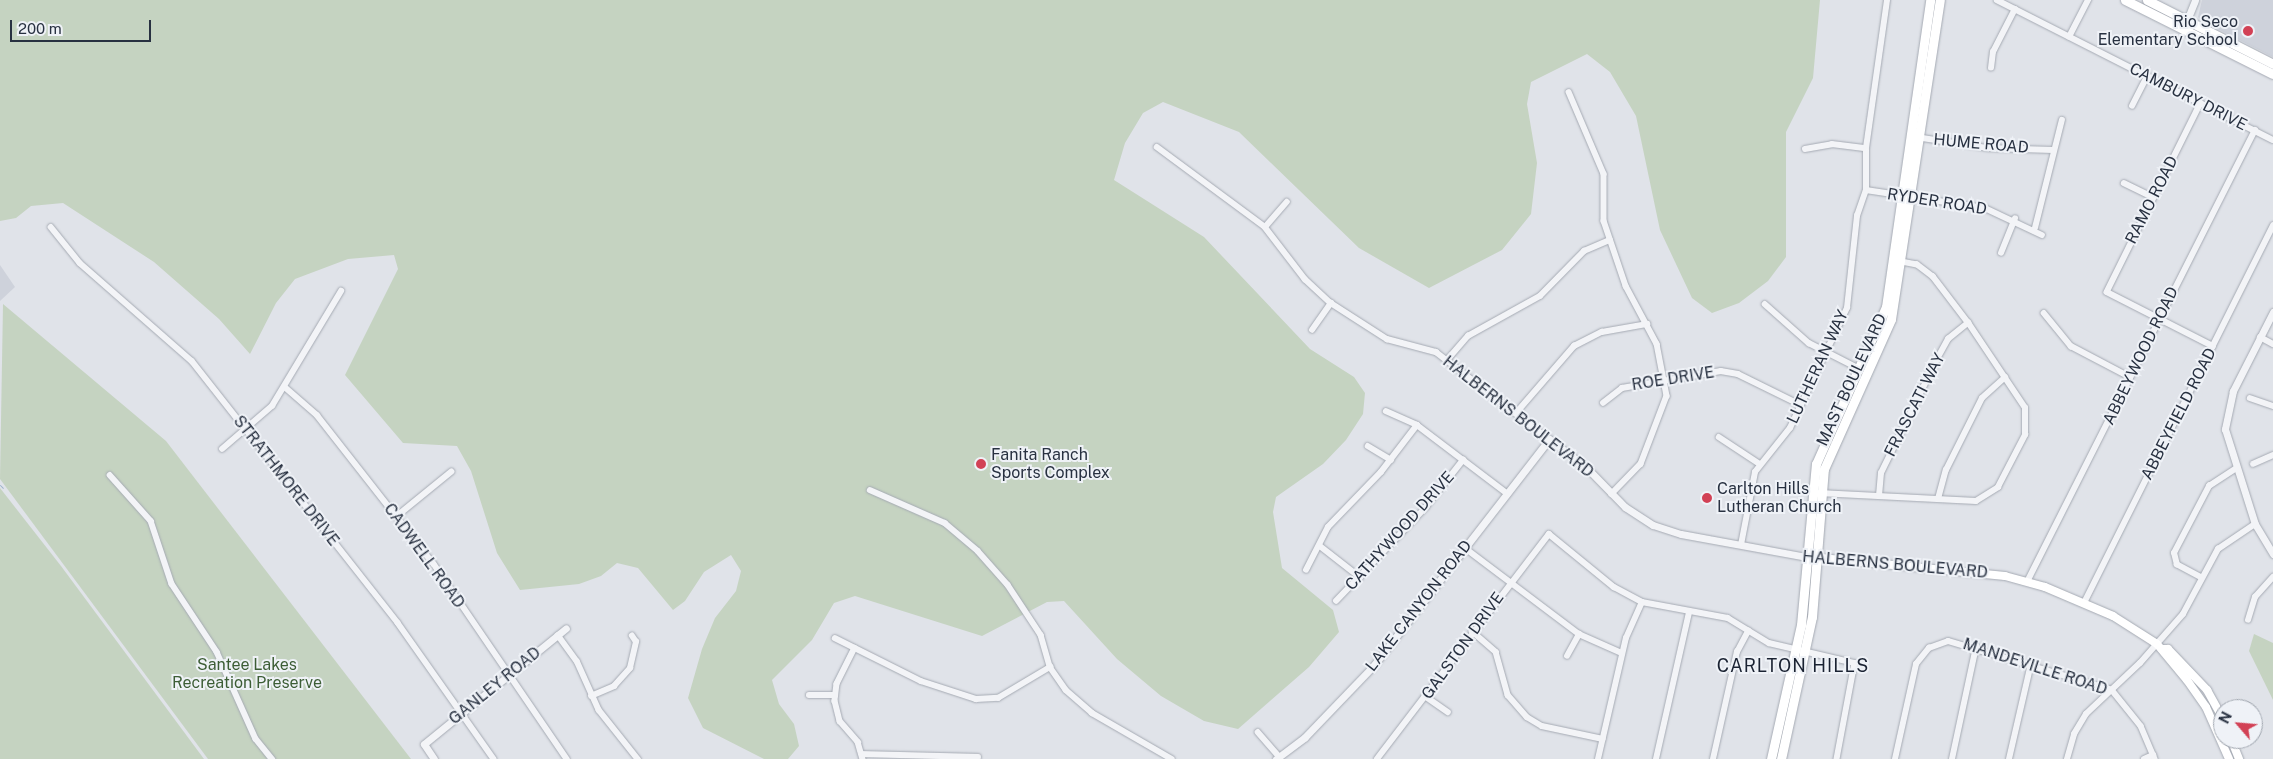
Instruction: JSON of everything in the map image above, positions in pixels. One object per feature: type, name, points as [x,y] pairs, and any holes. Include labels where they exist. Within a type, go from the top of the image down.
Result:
[{"type":"main road","name":"MAST BOULEVARD","points":[[1906,197],[1909,137],[1930,0]]},
{"type":"main road","name":"MAST BOULEVARD","points":[[1814,493],[1831,450],[1869,373],[1889,325],[1906,197],[1921,138],[1940,0]]},
{"type":"main road","points":[[2125,0],[2273,64]]},
{"type":"main road","points":[[2147,0],[2185,25],[2273,74]]},
{"type":"main road","name":"MAST BOULEVARD","points":[[1781,759],[1806,651],[1814,493],[1820,450],[1860,369],[1886,307],[1896,261]]},
{"type":"main road","name":"MAST BOULEVARD","points":[[1772,759],[1796,649],[1811,557]]},
{"type":"main road","name":"HALBERNS BOULEVARD","points":[[1811,557],[1951,568],[2027,582],[2084,603],[2160,647],[2168,648],[2207,690],[2213,701]]},
{"type":"main road","points":[[2160,647],[2206,707],[2229,759]]},
{"type":"street","name":"LUTHERAN WAY","points":[[1741,545],[1760,464],[1790,428],[1828,352],[1846,308],[1856,216],[1866,190],[1866,148],[1887,0]]},
{"type":"street","name":"CAMBURY DRIVE","points":[[1997,0],[2273,140]]},
{"type":"street","points":[[2069,37],[2088,0]]},
{"type":"street","points":[[2185,25],[2195,0]]},
{"type":"street","points":[[1991,68],[1992,52],[2015,9]]},
{"type":"street","points":[[2132,106],[2147,76]]},
{"type":"street","points":[[1569,92],[1604,174],[1604,221],[1626,286],[1657,344],[1664,380],[1666,406],[1644,458],[1612,494]]},
{"type":"street","name":"RAMO ROAD","points":[[2158,320],[2113,296],[2107,287],[2201,102]]},
{"type":"street","points":[[2042,235],[2035,228],[2062,120]]},
{"type":"street","name":"ABBEYWOOD ROAD","points":[[2027,582],[2255,130]]},
{"type":"street","name":"HUME ROAD","points":[[1909,137],[1988,148],[2053,150]]},
{"type":"street","points":[[1805,149],[1832,144],[1866,148]]},
{"type":"street","name":"HALBERNS BOULEVARD","points":[[1157,146],[1265,227],[1306,279],[1331,303],[1387,339],[1436,352],[1549,439],[1632,512],[1662,528],[1741,545],[1811,557]]},
{"type":"street","points":[[2124,183],[2153,198]]},
{"type":"street","name":"RYDER ROAD","points":[[1866,190],[1985,208],[2035,228]]},
{"type":"street","points":[[1265,227],[1287,202]]},
{"type":"street","points":[[2001,253],[2015,219]]},
{"type":"street","name":"ABBEYFIELD ROAD","points":[[2084,603],[2273,226]]},
{"type":"street","name":"STRATHMORE DRIVE","points":[[51,227],[80,263],[184,352],[398,623],[459,716],[494,759]]},
{"type":"street","points":[[1447,360],[1468,336],[1540,296],[1563,277],[1584,251],[1610,240]]},
{"type":"street","points":[[1814,493],[1972,502],[1984,498],[1998,487],[2025,435],[2027,418],[2005,377],[1968,323],[1933,276],[1917,266],[1896,261]]},
{"type":"street","points":[[222,449],[246,430],[285,388],[341,291]]},
{"type":"street","points":[[1312,330],[1331,303]]},
{"type":"street","points":[[1765,304],[1809,343],[1869,373]]},
{"type":"street","points":[[2273,312],[2226,413],[2227,445],[2254,524],[2273,554]]},
{"type":"street","points":[[2044,314],[2071,346],[2130,377]]},
{"type":"street","points":[[2158,320],[2213,346]]},
{"type":"street","name":"FRASCATI WAY","points":[[1879,496],[1881,473],[1937,360],[1950,337],[1968,323]]},
{"type":"street","points":[[1516,413],[1574,346],[1602,332],[1647,324]]},
{"type":"street","points":[[2260,338],[2273,344]]},
{"type":"street","name":"ROE DRIVE","points":[[1603,403],[1615,390],[1664,380],[1733,372],[1801,405]]},
{"type":"street","points":[[1938,499],[1946,470],[1982,398],[2005,377]]},
{"type":"street","name":"CADWELL ROAD","points":[[285,388],[317,415],[397,516],[567,759]]},
{"type":"street","points":[[2250,398],[2273,406]]},
{"type":"street","points":[[1386,412],[1417,425],[1508,494]]},
{"type":"street","points":[[1306,570],[1331,524],[1391,460],[1417,425]]},
{"type":"street","points":[[1719,437],[1760,464]]},
{"type":"street","name":"LAKE CANYON ROAD","points":[[1278,758],[1374,665],[1549,439]]},
{"type":"street","points":[[1368,446],[1391,460]]},
{"type":"street","points":[[2253,464],[2273,455]]},
{"type":"street","name":"CATHYWOOD DRIVE","points":[[1336,601],[1426,507],[1463,460]]},
{"type":"street","points":[[2200,577],[2177,565],[2174,553],[2209,486],[2236,469]]},
{"type":"street","points":[[397,516],[451,472]]},
{"type":"street","points":[[110,476],[151,521],[172,584],[217,652],[256,739],[272,759]]},
{"type":"street","points":[[870,490],[945,523],[978,552],[1008,585],[1041,635],[1050,667],[1078,703],[1172,759]]},
{"type":"street","points":[[2068,759],[2079,723],[2160,647],[2183,614],[2200,577],[2222,544],[2254,524]]},
{"type":"street","name":"GALSTON DRIVE","points":[[1377,759],[1472,631],[1548,534],[1614,587],[1642,602]]},
{"type":"street","points":[[1320,546],[1331,550],[1360,577]]},
{"type":"street","points":[[1465,548],[1579,634],[1622,653]]},
{"type":"street","points":[[2248,620],[2255,597],[2273,577]]},
{"type":"street","points":[[1598,759],[1622,653],[1642,602],[1728,618],[1764,641],[1852,663],[1858,670],[1837,759]]},
{"type":"street","points":[[1656,759],[1689,612]]},
{"type":"street","name":"GANLEY ROAD","points":[[434,759],[424,744],[566,628]]},
{"type":"street","points":[[1472,631],[1496,652],[1508,694],[1527,717],[1542,726],[1603,739]]},
{"type":"street","points":[[1713,759],[1737,652],[1748,631]]},
{"type":"street","points":[[1567,656],[1579,634]]},
{"type":"street","points":[[558,635],[577,661],[591,696],[637,759]]},
{"type":"street","points":[[591,696],[614,686],[630,668],[636,642],[632,636]]},
{"type":"street","points":[[835,638],[921,681],[980,700],[998,698],[1050,667]]},
{"type":"street","name":"MANDEVILLE ROAD","points":[[1895,759],[1916,664],[1926,651],[1943,642],[1976,648],[2112,690],[2141,726],[2154,757]]},
{"type":"street","points":[[854,648],[835,696],[840,721],[862,757],[978,757]]},
{"type":"street","points":[[1952,759],[1976,648]]},
{"type":"street","points":[[2009,759],[2031,664]]},
{"type":"street","points":[[809,695],[835,696]]},
{"type":"street","points":[[1425,696],[1448,712]]},
{"type":"street","points":[[1258,732],[1278,758]]},
{"type":"street","points":[[2144,759],[2154,757]]},
{"type":"shaded area","name":"Rio Seco Elementary School","points":[[2202,0],[2273,0],[2273,57],[2202,21],[2198,17]]},
{"type":"shaded area","points":[[0,265],[15,287],[0,301]]},
{"type":"green space","points":[[0,0],[1820,0],[1813,78],[1786,132],[1786,257],[1768,281],[1739,303],[1712,313],[1692,298],[1660,230],[1636,116],[1610,72],[1587,54],[1531,82],[1527,104],[1537,163],[1531,214],[1502,250],[1429,288],[1359,248],[1239,132],[1163,102],[1143,113],[1125,143],[1114,180],[1204,237],[1310,349],[1354,377],[1365,393],[1363,414],[1346,440],[1323,464],[1276,497],[1273,512],[1282,568],[1333,610],[1339,632],[1309,667],[1238,729],[1204,721],[1161,696],[1117,659],[1064,601],[1047,602],[982,636],[855,596],[834,603],[812,640],[772,680],[779,704],[794,724],[799,746],[788,759],[764,759],[703,728],[688,698],[702,649],[715,618],[736,591],[741,571],[731,555],[704,572],[685,601],[673,610],[638,568],[617,563],[601,576],[579,584],[520,590],[497,553],[471,471],[457,446],[403,443],[345,375],[398,269],[394,255],[348,259],[295,279],[276,303],[250,354],[219,319],[154,262],[63,203],[31,206],[16,218],[0,221]]},
{"type":"green space","name":"Santee Lakes Recreation Preserve","points":[[3,304],[166,441],[411,759],[208,759],[0,479]]},
{"type":"green space","points":[[0,488],[61,566],[204,759],[0,759]]},
{"type":"green space","points":[[2254,634],[2273,643],[2273,700],[2249,651]]},
{"type":"waterway","points":[[0,485],[3,488]]},
{"type":"place","name":"Rio Seco Elementary School","points":[[2248,31]]},
{"type":"place","name":"Fanita Ranch Sports Complex","points":[[981,464]]},
{"type":"place","name":"Carlton Hills Lutheran Church","points":[[1707,498]]},
{"type":"district","name":"CARLTON HILLS","points":[[1793,666]]}]
